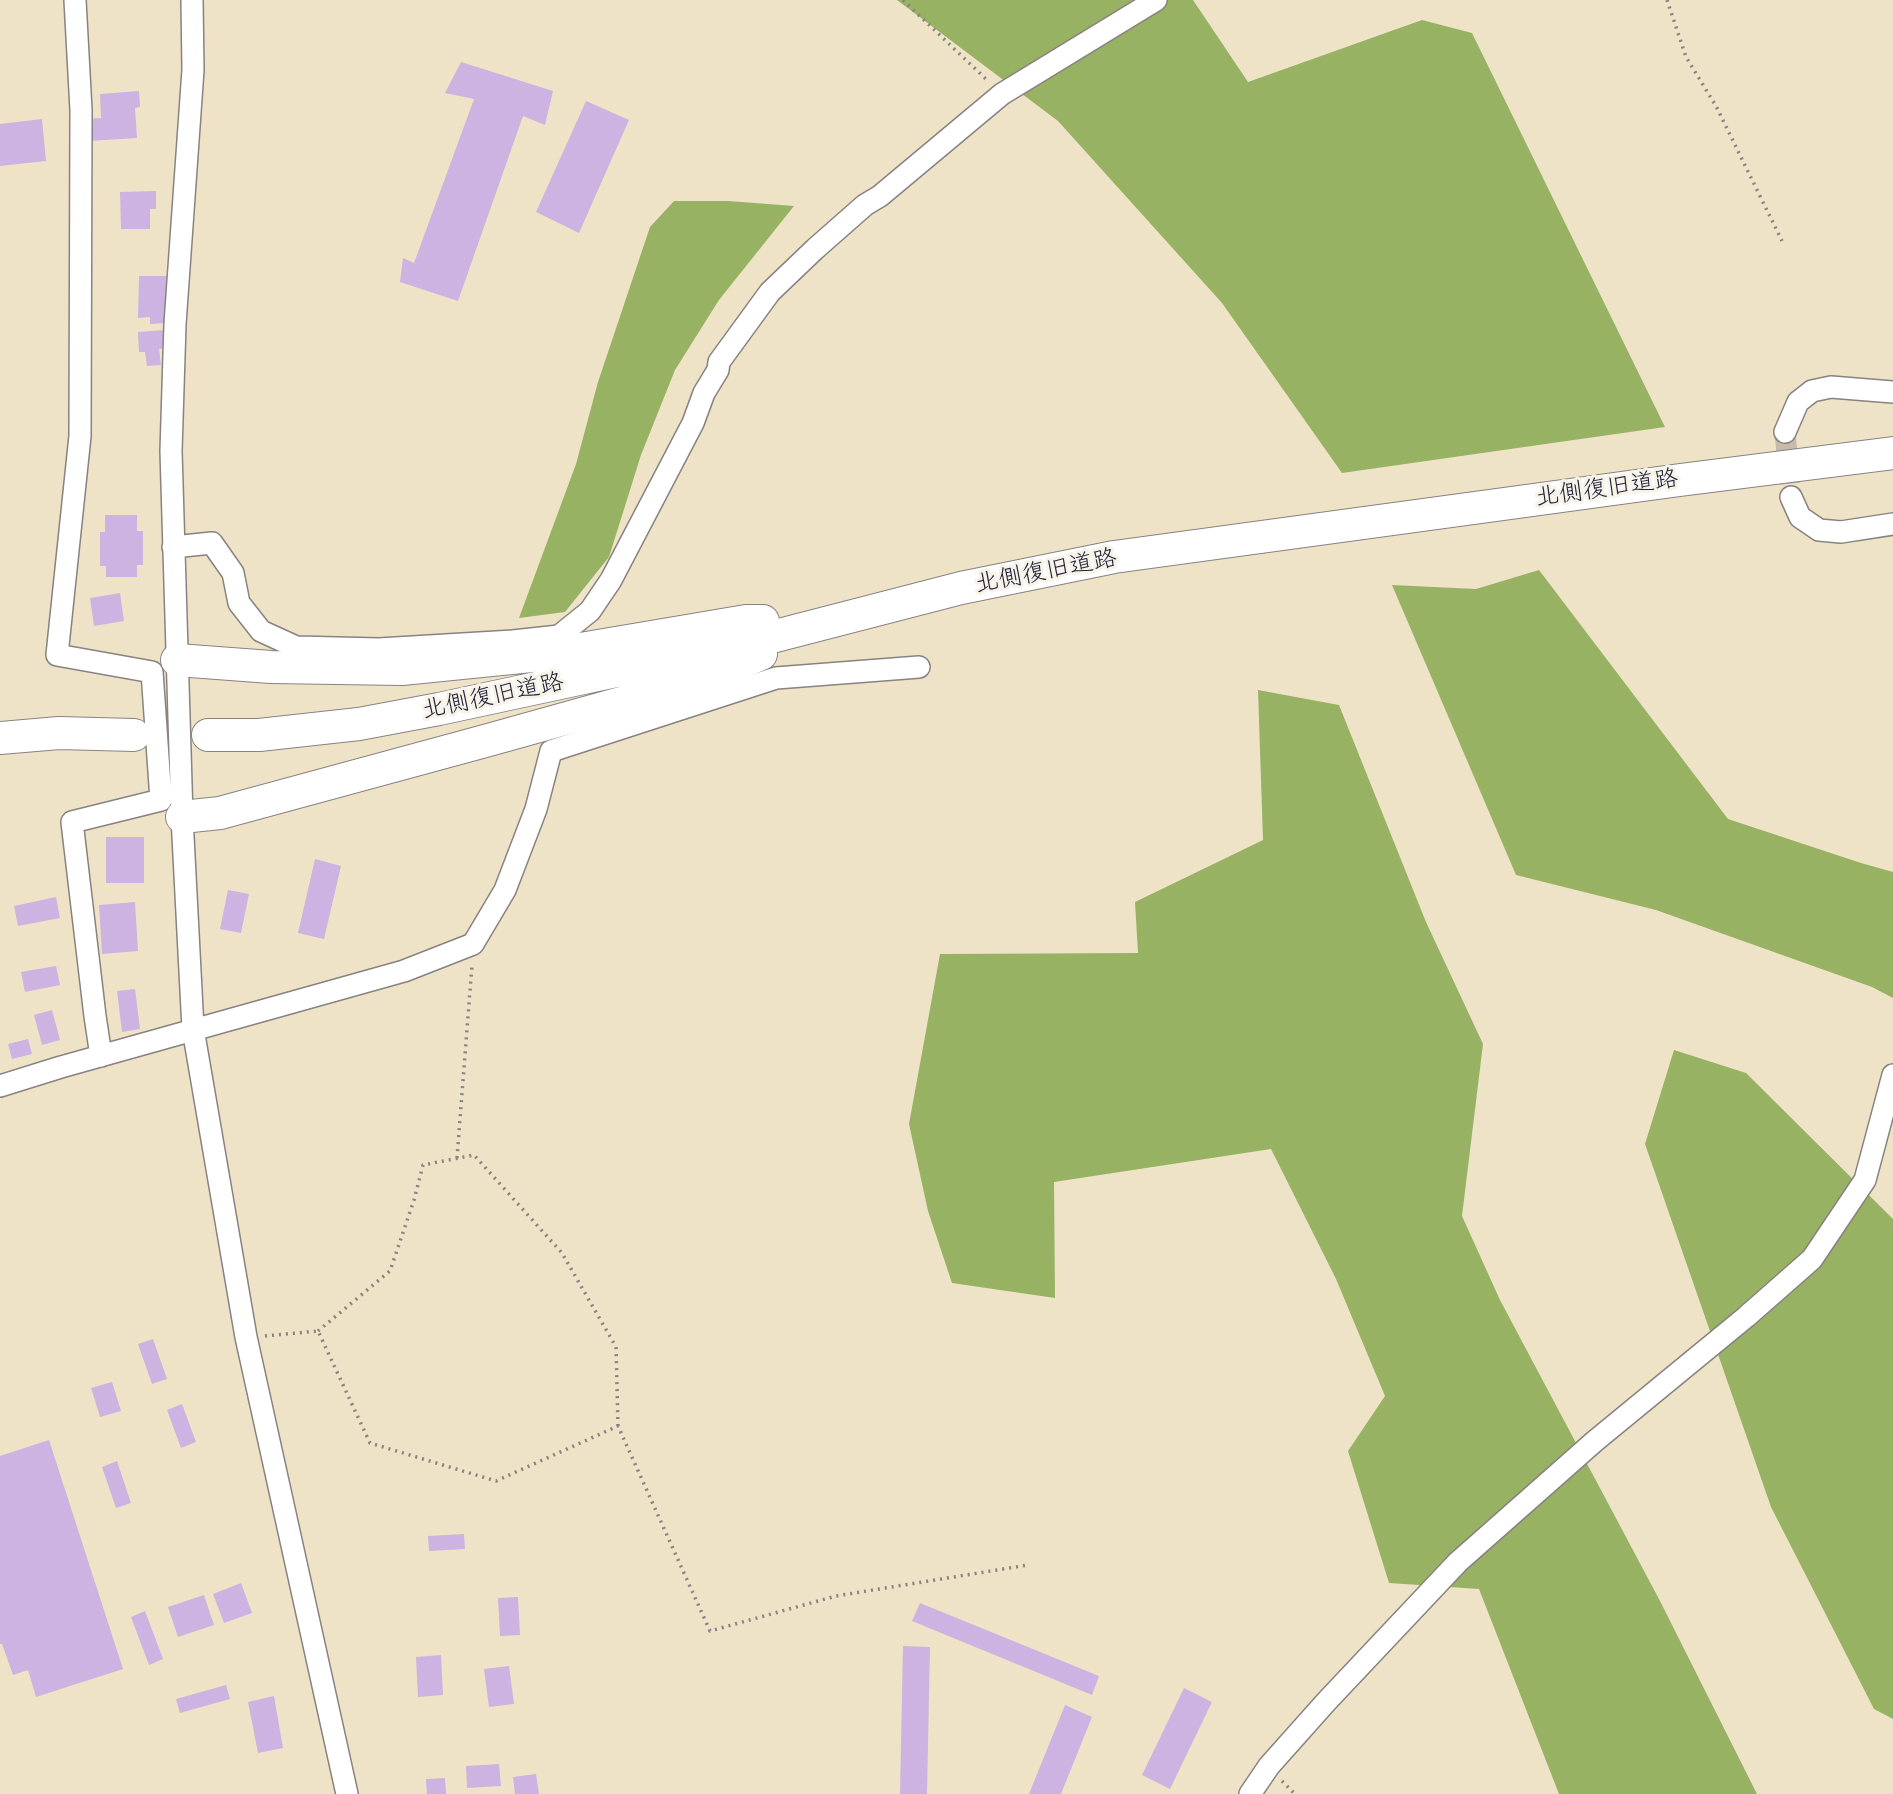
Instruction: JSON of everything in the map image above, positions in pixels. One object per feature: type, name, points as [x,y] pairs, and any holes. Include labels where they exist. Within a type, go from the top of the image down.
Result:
[{"type":"highway","name":"北側復旧道路","points":[[208,735],[259,735],[359,724],[439,709],[760,640],[961,588],[1114,557],[1893,453]]},
{"type":"highway","points":[[177,660],[271,667],[402,669],[551,654],[746,621],[850,617]]},
{"type":"highway","points":[[182,817],[220,813],[693,683],[850,617]]},
{"type":"highway","points":[[0,738],[60,733],[134,735]]},
{"type":"street","points":[[75,0],[81,110],[80,436],[57,655],[152,672],[161,800],[72,822],[101,1056]]},
{"type":"street","points":[[192,0],[193,71],[174,362],[171,451],[182,817],[193,1030],[246,1337],[347,1794]]},
{"type":"street","points":[[173,547],[212,544],[233,573],[239,603],[261,631],[296,647],[379,649],[558,636],[590,611],[611,580],[693,423],[704,393],[718,370],[719,362],[770,292],[865,205],[880,196],[1002,94],[1156,0]]},
{"type":"street","points":[[1785,432],[1798,402],[1812,391],[1830,387],[1893,392]]},
{"type":"street","points":[[1791,497],[1800,517],[1819,530],[1841,532],[1893,524]]},
{"type":"street","points":[[0,1086],[404,971],[473,944],[505,890],[536,808],[551,751],[776,678],[919,667]]},
{"type":"street","points":[[1250,1794],[1269,1766],[1326,1702],[1458,1562],[1595,1441],[1812,1259],[1865,1180],[1893,1075]]},
{"type":"path","points":[[902,0],[1002,94]]},
{"type":"path","points":[[1667,0],[1686,57],[1716,106],[1782,241]]},
{"type":"path","points":[[457,1158],[473,944]]},
{"type":"path","points":[[246,1337],[318,1331],[390,1272],[423,1165],[474,1155],[562,1253],[616,1347],[618,1426],[710,1631],[836,1596],[1028,1565]]},
{"type":"path","points":[[318,1331],[370,1443],[496,1480],[618,1426]]},
{"type":"green space","points":[[897,0],[1193,0],[1248,82],[1422,20],[1472,33],[1665,427],[1342,473],[1222,303],[1058,121]]},
{"type":"green space","points":[[674,201],[728,201],[794,206],[719,300],[675,370],[641,455],[609,557],[565,612],[519,618],[576,464],[598,382],[650,227]]},
{"type":"green space","points":[[1539,570],[1728,819],[1893,872],[1893,998],[1872,987],[1656,910],[1516,875],[1392,585],[1476,589]]},
{"type":"green space","points":[[1258,690],[1339,705],[1426,922],[1483,1044],[1462,1216],[1500,1300],[1660,1601],[1757,1794],[1559,1794],[1479,1589],[1389,1583],[1348,1451],[1385,1396],[1336,1279],[1271,1149],[1054,1182],[1055,1298],[952,1283],[928,1211],[909,1124],[940,954],[1138,953],[1135,902],[1263,840]]},
{"type":"green space","points":[[1674,1050],[1746,1073],[1893,1219],[1893,1719],[1874,1709],[1771,1507],[1645,1144]]},
{"type":"building","points":[[461,62],[553,91],[545,125],[523,116],[458,301],[400,282],[403,258],[414,263],[474,99],[445,93]]},
{"type":"building","points":[[139,91],[140,107],[135,108],[137,138],[88,141],[86,119],[101,118],[100,94]]},
{"type":"building","points":[[586,101],[629,120],[579,233],[536,212]]},
{"type":"building","points":[[42,119],[46,161],[0,166],[0,124]]},
{"type":"building","points":[[156,191],[156,209],[150,209],[150,229],[121,229],[120,192]]},
{"type":"building","points":[[139,276],[166,276],[166,323],[150,324],[150,317],[138,318]]},
{"type":"building","points":[[165,330],[166,348],[159,349],[161,365],[147,366],[145,352],[139,352],[138,332]]},
{"type":"building","points":[[105,515],[137,515],[137,531],[143,531],[143,565],[137,565],[137,577],[106,577],[106,566],[100,566],[100,532],[105,532]]},
{"type":"building","points":[[120,593],[124,621],[94,626],[90,598]]},
{"type":"building","points":[[106,837],[144,837],[144,883],[106,883]]},
{"type":"building","points":[[315,859],[341,866],[324,939],[298,933]]},
{"type":"building","points":[[228,890],[249,894],[241,933],[220,929]]},
{"type":"building","points":[[56,897],[60,918],[18,926],[14,906]]},
{"type":"building","points":[[135,902],[138,951],[102,954],[99,905]]},
{"type":"building","points":[[56,966],[60,985],[25,992],[21,972]]},
{"type":"building","points":[[135,989],[140,1029],[122,1032],[117,991]]},
{"type":"building","points":[[52,1010],[60,1040],[42,1045],[34,1015]]},
{"type":"building","points":[[28,1039],[32,1054],[12,1059],[8,1044]]},
{"type":"building","points":[[153,1339],[167,1379],[152,1384],[138,1344]]},
{"type":"building","points":[[112,1382],[121,1411],[100,1417],[91,1388]]},
{"type":"building","points":[[182,1404],[196,1442],[181,1448],[167,1410]]},
{"type":"building","points":[[49,1440],[123,1669],[36,1697],[28,1670],[13,1675],[0,1644],[0,1456]]},
{"type":"building","points":[[117,1461],[131,1503],[116,1508],[102,1467]]},
{"type":"building","points":[[464,1534],[465,1549],[429,1551],[428,1536]]},
{"type":"building","points":[[241,1583],[252,1613],[224,1623],[213,1594]]},
{"type":"building","points":[[204,1595],[214,1625],[178,1637],[168,1607]]},
{"type":"building","points":[[518,1597],[520,1635],[500,1636],[498,1598]]},
{"type":"building","points":[[920,1603],[1099,1676],[1092,1695],[912,1621]]},
{"type":"building","points":[[145,1611],[163,1659],[149,1665],[131,1617]]},
{"type":"building","points":[[903,1646],[930,1647],[927,1794],[900,1794]]},
{"type":"building","points":[[441,1655],[443,1695],[418,1697],[416,1657]]},
{"type":"building","points":[[509,1666],[514,1704],[489,1707],[484,1669]]},
{"type":"building","points":[[226,1685],[230,1699],[180,1713],[176,1699]]},
{"type":"building","points":[[1184,1688],[1212,1702],[1170,1789],[1142,1775]]},
{"type":"building","points":[[274,1696],[283,1748],[258,1753],[248,1702]]},
{"type":"building","points":[[1065,1705],[1092,1717],[1061,1794],[1029,1794]]},
{"type":"building","points":[[499,1764],[501,1786],[467,1788],[466,1766]]},
{"type":"building","points":[[536,1774],[539,1794],[515,1794],[513,1777]]},
{"type":"building","points":[[445,1778],[446,1794],[427,1794],[426,1779]]},
{"type":"tunnel","points":[[1785,432],[1791,497]]}]
